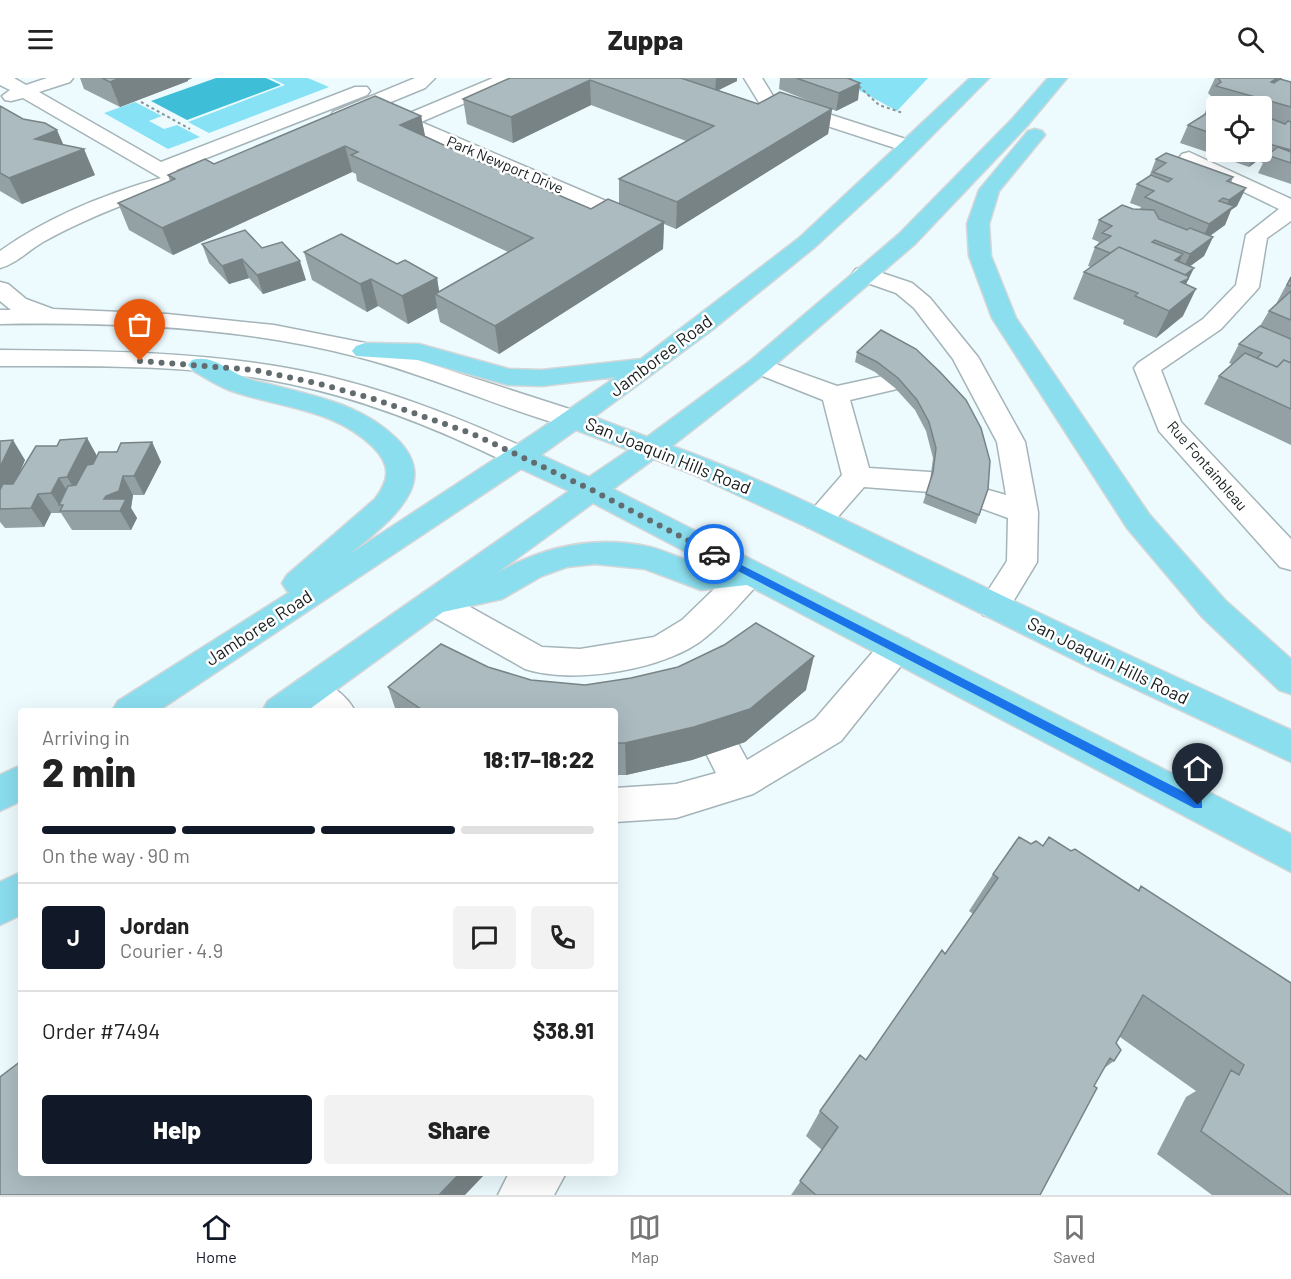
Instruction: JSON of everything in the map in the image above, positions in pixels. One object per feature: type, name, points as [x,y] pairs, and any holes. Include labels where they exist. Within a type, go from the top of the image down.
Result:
[{"type":"main road","name":"Jamboree Road","points":[[135,708],[522,458],[650,365],[781,264],[839,215],[980,78]]},
{"type":"main road","points":[[284,708],[652,447],[759,366],[907,239],[1020,122],[1058,78]]},
{"type":"main road","points":[[1081,78],[989,190],[978,224],[980,256],[1004,318],[1138,521],[1214,609],[1291,680]]},
{"type":"main road","points":[[365,351],[419,352],[508,377],[543,378],[650,365]]},
{"type":"main road","points":[[201,365],[237,384],[330,409],[351,417],[373,431],[395,452],[401,468],[397,490],[385,506],[212,658]]},
{"type":"main road","name":"San Joaquin Hills Road","points":[[575,420],[702,467],[818,520],[1111,663],[1291,747]]},
{"type":"main road","points":[[522,458],[592,490],[1291,854]]},
{"type":"main road","points":[[434,602],[490,591],[531,568],[564,556],[596,553],[648,558],[701,578],[750,573]]},
{"type":"main road","points":[[0,795],[18,784]]},
{"type":"main road","points":[[0,906],[18,893]]},
{"type":"street","points":[[1,78],[150,178]]},
{"type":"street","points":[[2,97],[64,78]]},
{"type":"street","points":[[2,97],[150,178],[178,180],[358,100],[393,78]]},
{"type":"street","points":[[2,257],[150,178],[358,100],[419,84],[426,78]]},
{"type":"street","points":[[404,122],[508,78]]},
{"type":"street","points":[[753,78],[766,100],[908,146]]},
{"type":"street","name":"Park Newport Drive","points":[[358,100],[404,122],[606,208]]},
{"type":"street","points":[[1189,158],[1291,209]]},
{"type":"street","name":"Rue Fontainbleau","points":[[1291,209],[1257,235],[1247,287],[1212,324],[1147,368],[1169,425],[1291,559]]},
{"type":"street","points":[[864,274],[904,288],[922,303],[950,354],[1011,442],[1023,512],[1022,562],[994,606]]},
{"type":"street","points":[[0,289],[6,296],[31,310],[59,316]]},
{"type":"street","name":"San Joaquin Hills Road","points":[[0,317],[59,316],[167,321],[273,332],[365,351],[575,420]]},
{"type":"street","points":[[0,358],[70,358],[255,370],[374,399],[473,434],[522,458]]},
{"type":"street","points":[[759,366],[835,395],[888,383]]},
{"type":"street","points":[[835,395],[857,477]]},
{"type":"street","points":[[857,477],[930,482]]},
{"type":"street","points":[[818,520],[857,477]]},
{"type":"street","points":[[985,499],[1023,512]]},
{"type":"street","points":[[434,602],[530,674],[580,662],[626,656],[662,648],[694,629],[750,573]]},
{"type":"street","points":[[662,648],[682,675]]},
{"type":"street","points":[[618,805],[676,801],[740,783],[828,730],[896,648]]},
{"type":"street","points":[[310,690],[333,708]]},
{"type":"street","points":[[722,749],[740,783]]},
{"type":"street","points":[[522,1195],[539,1176]]},
{"type":"path","points":[[850,78],[879,105],[933,123]]},
{"type":"path","points":[[141,102],[197,132]]},
{"type":"shaded area","points":[[216,78],[266,78],[281,85],[187,120],[151,101]]},
{"type":"shaded area","points":[[271,78],[308,78],[329,87],[209,133],[188,122],[285,85]]},
{"type":"shaded area","points":[[837,78],[928,78],[897,111]]},
{"type":"shaded area","points":[[135,102],[162,116],[149,121],[164,129],[177,125],[200,137],[168,149],[104,113]]},
{"type":"building","points":[[102,78],[120,78],[110,82]]},
{"type":"building","points":[[510,78],[681,78],[758,104],[780,92],[832,109],[677,202],[619,179],[714,126],[590,80],[511,117],[463,99]]},
{"type":"building","points":[[796,78],[847,78],[860,83],[839,93]]},
{"type":"building","points":[[1218,78],[1277,78],[1271,82],[1274,83],[1280,79],[1291,82],[1291,107],[1272,102],[1272,96],[1252,96],[1216,86],[1221,82]]},
{"type":"building","points":[[375,96],[421,116],[400,125],[483,163],[591,209],[608,199],[664,222],[495,326],[435,294],[533,238],[351,155],[358,152],[345,146],[162,228],[118,203],[175,179],[168,175],[205,159],[214,164]]},
{"type":"building","points":[[0,106],[23,119],[45,123],[57,130],[35,139],[84,149],[9,178],[0,173]]},
{"type":"building","points":[[1206,114],[1206,131],[1188,125]]},
{"type":"building","points":[[1272,119],[1285,124],[1288,121],[1291,122],[1291,150],[1272,145]]},
{"type":"building","points":[[1278,147],[1291,152],[1291,163],[1272,157],[1272,151]]},
{"type":"building","points":[[1166,153],[1233,177],[1227,181],[1246,188],[1229,200],[1223,198],[1219,201],[1234,206],[1209,224],[1145,197],[1154,191],[1137,184],[1151,175],[1168,182],[1172,179],[1153,172],[1166,163],[1156,159]]},
{"type":"building","points":[[1122,205],[1133,209],[1154,210],[1159,219],[1213,237],[1190,254],[1155,240],[1152,242],[1183,254],[1175,260],[1194,268],[1185,275],[1119,247],[1110,253],[1095,247],[1111,236],[1102,233],[1112,226],[1099,220]]},
{"type":"building","points":[[245,230],[262,248],[282,242],[300,261],[257,275],[242,259],[222,266],[202,244]]},
{"type":"building","points":[[341,234],[397,264],[405,260],[437,278],[402,296],[371,279],[360,284],[304,252]]},
{"type":"building","points":[[1119,247],[1188,276],[1188,279],[1181,282],[1196,289],[1169,311],[1135,296],[1138,293],[1084,272]]},
{"type":"building","points":[[1291,291],[1291,320],[1269,311]]},
{"type":"building","points":[[1260,326],[1291,339],[1291,363],[1284,360],[1277,367],[1257,358],[1262,353],[1239,344]]},
{"type":"building","points":[[881,330],[916,349],[940,372],[966,400],[981,428],[990,461],[988,489],[979,515],[926,494],[933,472],[936,448],[929,422],[917,400],[898,378],[877,362],[857,352]]},
{"type":"building","points":[[1245,353],[1277,367],[1284,360],[1291,363],[1291,409],[1219,376]]},
{"type":"building","points":[[87,438],[67,477],[59,478],[51,493],[38,494],[31,508],[0,509],[0,490],[3,484],[13,484],[36,446],[57,446],[60,440]]},
{"type":"building","points":[[13,440],[0,467],[0,441]]},
{"type":"building","points":[[152,442],[134,476],[123,476],[119,491],[104,499],[126,499],[120,511],[60,511],[63,505],[59,505],[68,486],[76,485],[87,465],[93,464],[99,452],[117,452],[121,443]]},
{"type":"building","points":[[756,623],[814,656],[750,709],[694,727],[625,743],[618,743],[618,708],[420,708],[388,687],[441,644],[488,667],[531,680],[585,685],[631,678],[678,667],[724,645]]},
{"type":"building","points":[[1019,837],[1031,844],[1036,841],[1043,846],[1049,837],[1071,851],[1075,849],[1139,891],[1141,886],[1291,983],[1291,1195],[1201,1131],[1231,1070],[1239,1075],[1244,1065],[1143,995],[1116,1043],[1121,1050],[1114,1061],[1110,1058],[1094,1086],[1097,1088],[1040,1195],[816,1195],[800,1181],[838,1127],[820,1111],[860,1055],[866,1060],[942,950],[945,954],[998,878],[993,874]]},
{"type":"building","points":[[18,1063],[18,1176],[457,1176],[439,1195],[0,1195],[0,1077]]},
{"type":"way so far","points":[[140,361],[255,370],[374,399],[473,434],[592,490],[714,554]]},
{"type":"route","points":[[714,554],[1198,805]]}]
